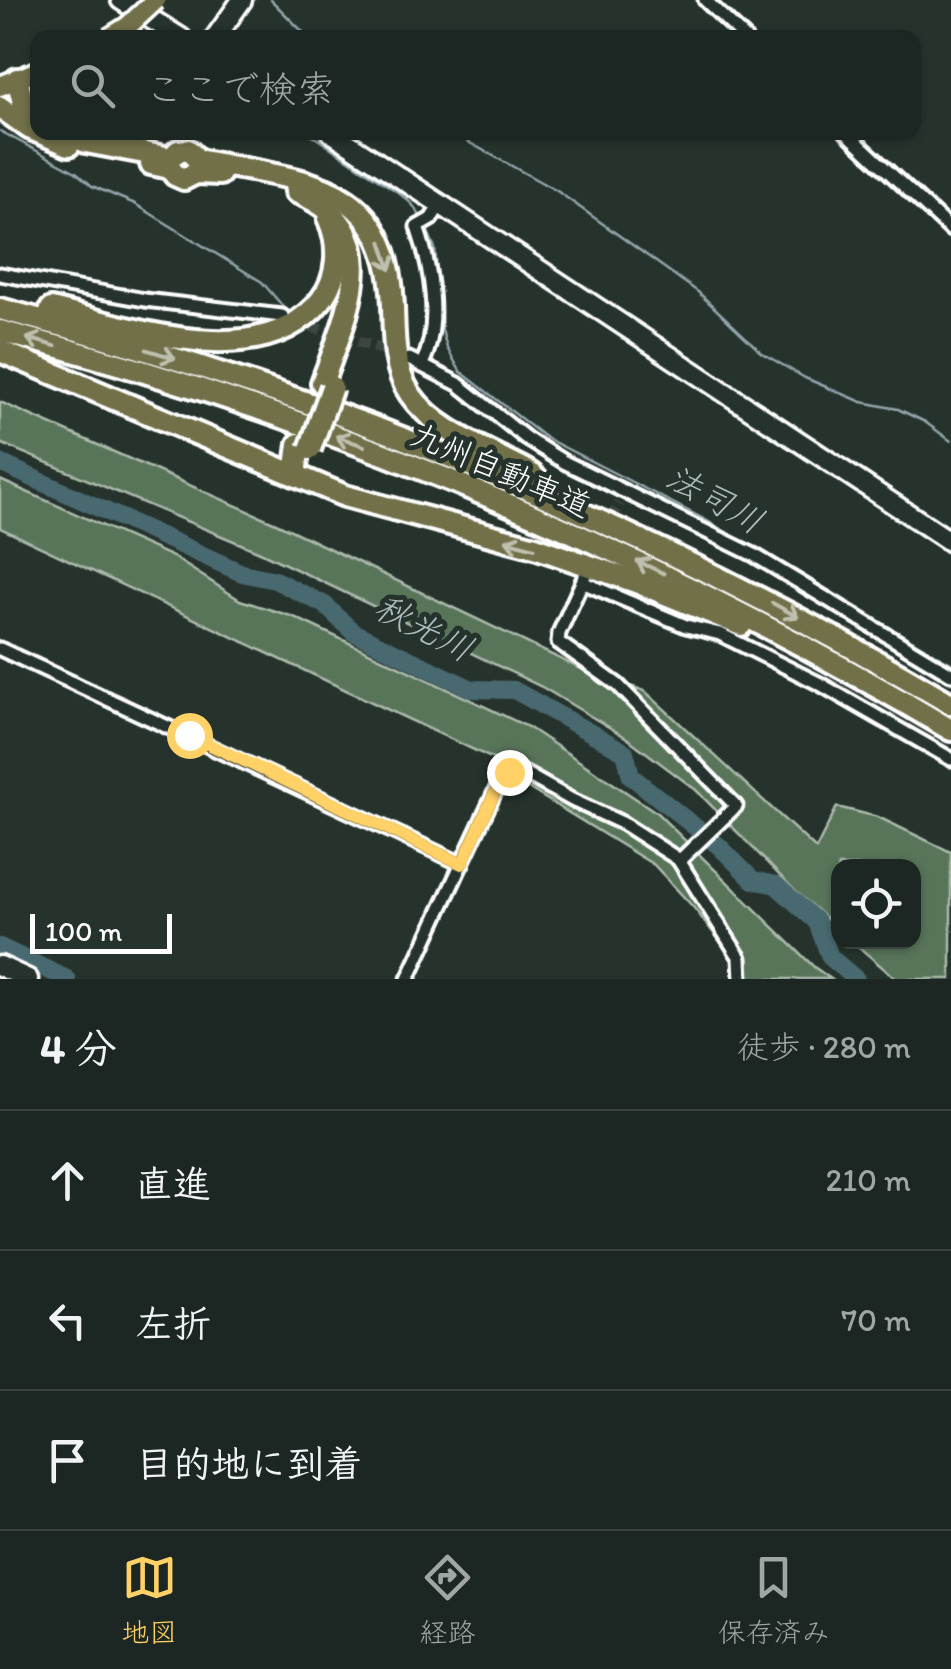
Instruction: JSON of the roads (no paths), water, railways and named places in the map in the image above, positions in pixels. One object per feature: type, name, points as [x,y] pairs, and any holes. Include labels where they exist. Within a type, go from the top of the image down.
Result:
[{"type":"highway","points":[[18,79],[24,106],[30,113]]},
{"type":"highway","points":[[0,107],[30,124]]},
{"type":"highway","points":[[61,140],[84,151],[171,163],[179,178],[188,178],[197,167]]},
{"type":"highway","points":[[197,167],[288,179],[347,200],[377,231],[392,274],[397,366],[413,398],[446,428],[531,474],[550,499]]},
{"type":"highway","points":[[197,167],[283,187],[314,199],[342,225],[352,249],[356,274],[327,384]]},
{"type":"highway","points":[[288,179],[316,192],[343,212],[362,244],[366,272],[361,307],[327,384],[296,475]]},
{"type":"highway","points":[[0,298],[165,335],[210,341],[262,337],[303,318],[328,290],[336,269],[331,223],[314,199]]},
{"type":"highway","name":"九州自動車道","points":[[0,310],[151,350],[260,386],[358,420],[550,499],[764,599],[951,704]]},
{"type":"highway","name":"九州自動車道","points":[[0,331],[254,406],[461,484],[666,575],[829,675],[951,730]]},
{"type":"highway","points":[[0,350],[345,496],[535,548],[636,582],[829,675]]},
{"type":"main road","points":[[122,30],[156,0]]},
{"type":"street","points":[[123,0],[169,30]]},
{"type":"street","points":[[221,30],[242,0]]},
{"type":"street","points":[[705,0],[737,30]]},
{"type":"street","points":[[343,140],[951,542]]},
{"type":"street","points":[[855,140],[951,230]]},
{"type":"street","points":[[440,206],[432,219],[417,227],[430,266],[432,288],[429,350],[415,361],[458,384],[539,446],[754,555],[856,626],[951,674]]},
{"type":"street","points":[[0,274],[145,300],[282,316]]},
{"type":"street","points":[[619,503],[625,490]]},
{"type":"street","points":[[682,857],[736,806],[618,685],[558,642],[584,577],[686,626],[720,634],[829,675],[951,759]]},
{"type":"street","points":[[0,649],[462,864]]},
{"type":"street","points":[[408,979],[502,777],[518,772],[622,822],[682,857],[740,958],[741,979]]},
{"type":"street","points":[[0,966],[28,979]]},
{"type":"waterway","points":[[271,0],[301,30]]},
{"type":"waterway","points":[[0,131],[76,172],[92,186],[135,204],[262,282],[286,310]]},
{"type":"waterway","points":[[319,140],[399,193],[423,220]]},
{"type":"waterway","points":[[465,140],[557,191],[698,292],[762,353],[805,378],[862,402],[898,409],[951,441]]},
{"type":"waterway","name":"法司川","points":[[426,227],[435,248],[442,330],[460,371],[546,438],[704,519],[951,663]]},
{"type":"waterway","name":"秋光川","points":[[0,463],[242,573],[275,580],[325,605],[353,632],[472,689],[514,690],[625,752],[631,776],[719,846],[753,880],[776,885],[817,922],[830,957],[856,979]]},
{"type":"waterway","points":[[0,947],[67,979]]},
{"type":"tunnel","points":[[295,321],[396,354]]},
{"type":"tunnel","points":[[597,549],[619,503]]},
{"type":"tunnel","points":[[826,674],[853,630]]}]
